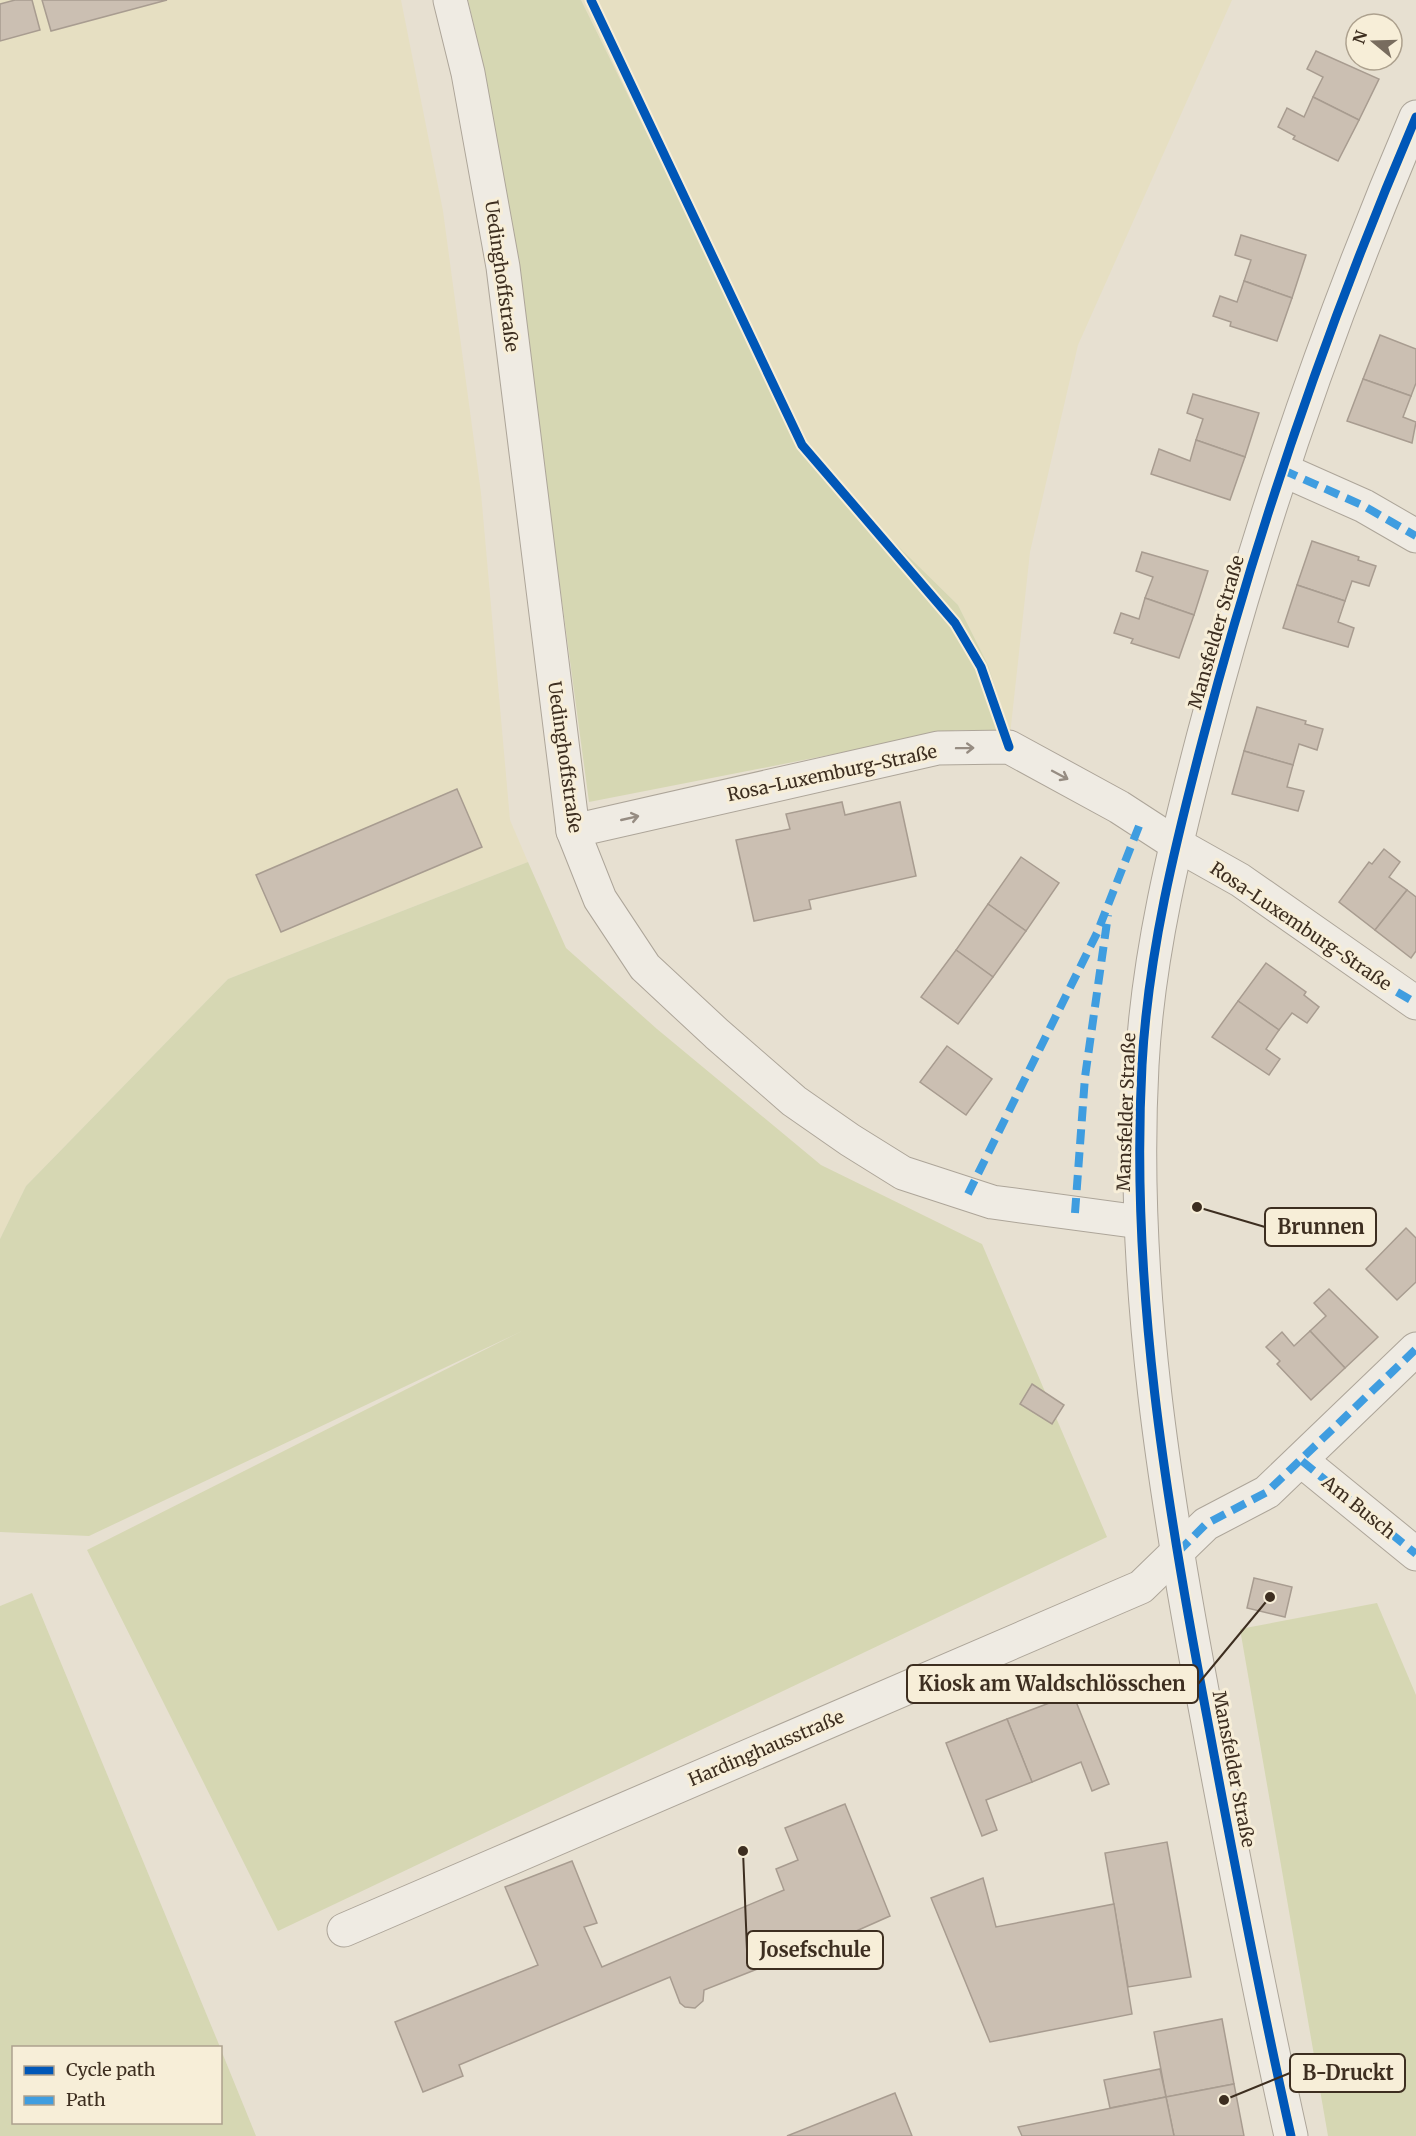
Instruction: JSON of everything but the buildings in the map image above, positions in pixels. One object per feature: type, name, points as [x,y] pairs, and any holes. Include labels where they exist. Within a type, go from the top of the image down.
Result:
[{"type":"street","name":"Uedinghoffstraße","points":[[450,0],[468,73],[503,267],[573,831],[600,899],[645,967],[717,1034],[794,1101],[903,1173],[992,1202],[1140,1222]]},
{"type":"street","name":"Mansfelder Straße","points":[[1291,2136],[1260,1997],[1178,1552],[1156,1412],[1140,1222],[1142,1065],[1155,954],[1176,844],[1220,675],[1284,470],[1335,321],[1416,117]]},
{"type":"street","points":[[1284,470],[1364,506],[1416,536]]},
{"type":"street","name":"Rosa-Luxemburg-Straße","points":[[573,831],[938,748],[1009,747],[1119,807],[1176,844],[1240,880],[1416,1004]]},
{"type":"street","name":"Hardinghausstraße","points":[[344,1930],[1140,1587],[1206,1524],[1267,1492],[1302,1461],[1416,1349]]},
{"type":"street","name":"Am Busch","points":[[1302,1461],[1416,1554]]},
{"type":"shaded area","points":[[0,0],[401,0],[443,211],[481,493],[510,820],[528,862],[228,979],[26,1186],[0,1239]]},
{"type":"shaded area","points":[[581,0],[1232,0],[1078,345],[1030,552],[1010,735],[988,665],[958,605],[806,456]]},
{"type":"green space","points":[[468,0],[581,0],[806,456],[958,605],[988,665],[1010,735],[991,730],[957,730],[589,802],[517,267],[486,77]]},
{"type":"green space","points":[[528,862],[566,948],[657,1029],[821,1165],[982,1244],[1107,1537],[278,1931],[87,1550],[522,1331],[89,1536],[0,1532],[0,1239],[26,1186],[228,979]]},
{"type":"green space","points":[[32,1593],[220,2046],[12,2046],[12,2124],[222,2124],[222,2052],[256,2136],[0,2136],[0,1606]]},
{"type":"green space","points":[[1377,1603],[1416,1695],[1416,2136],[1328,2136],[1240,1629]]},
{"type":"marked path","points":[[1283,470],[1364,506],[1416,536]]},
{"type":"marked path","points":[[968,1194],[1097,933],[1141,821]]},
{"type":"marked path","points":[[1075,1213],[1085,1077],[1108,915]]},
{"type":"marked path","points":[[1397,992],[1416,1003]]},
{"type":"marked path","points":[[1178,1552],[1206,1524],[1267,1492],[1416,1349]]},
{"type":"marked path","points":[[1302,1461],[1416,1554]]},
{"type":"cycle path","points":[[591,0],[802,445],[955,623],[981,667],[1009,747]]},
{"type":"cycle path","points":[[1291,2136],[1227,1822],[1192,1636],[1165,1474],[1146,1311],[1141,1229],[1142,1065],[1150,982],[1164,900],[1224,659],[1272,502],[1325,346],[1416,117]]},
{"type":"place","name":"Brunnen","points":[[1197,1207]]},
{"type":"place","name":"Kiosk am Waldschlösschen","points":[[1270,1597]]},
{"type":"place","name":"Josefschule","points":[[743,1851]]},
{"type":"place","name":"B-Druckt","points":[[1224,2100]]}]
